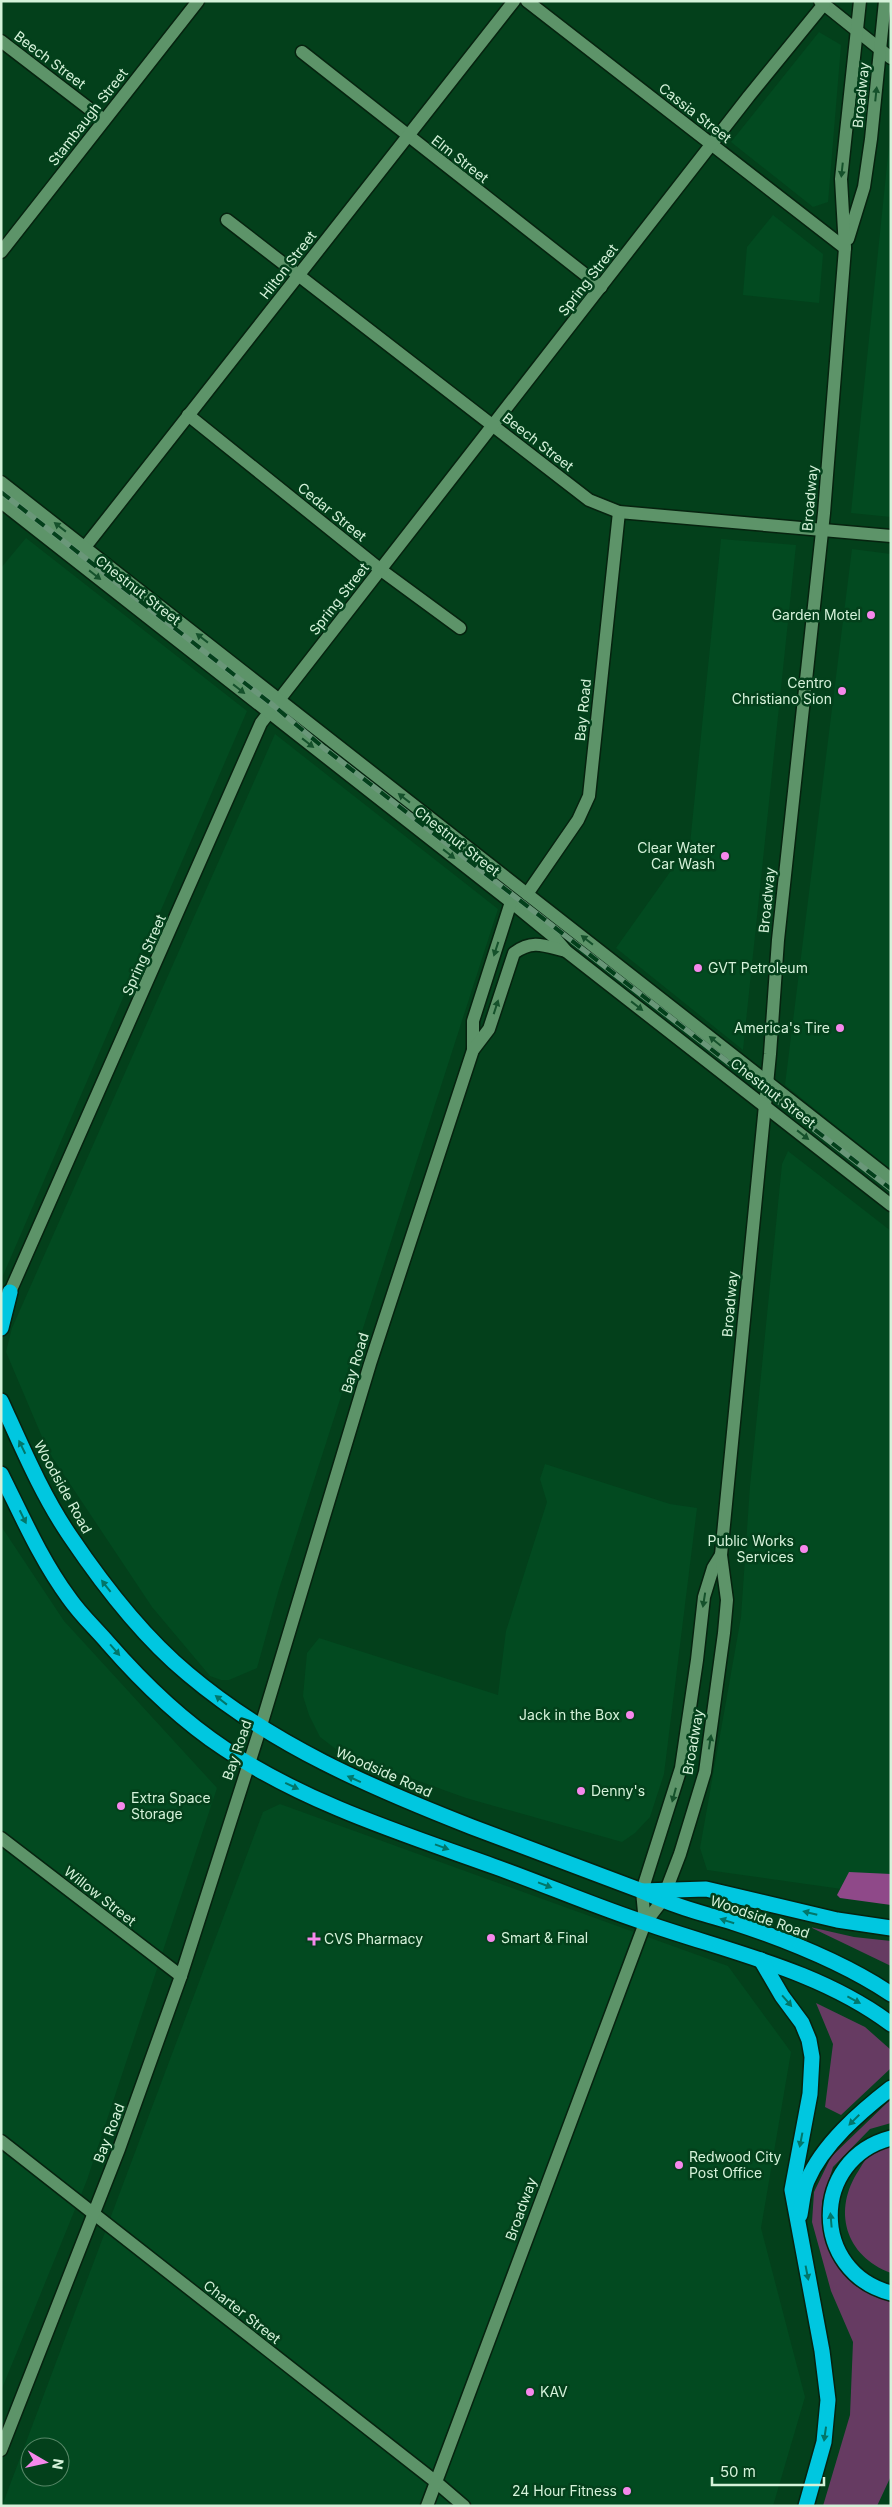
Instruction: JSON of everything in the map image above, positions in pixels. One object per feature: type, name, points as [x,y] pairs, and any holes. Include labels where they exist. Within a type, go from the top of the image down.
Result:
[{"type":"highway","points":[[1,1328],[6,1294]]},
{"type":"highway","name":"Woodside Road","points":[[1,1401],[44,1492],[69,1535],[107,1587],[151,1639],[186,1673],[260,1728],[345,1775],[399,1798],[642,1891]]},
{"type":"highway","points":[[1,1474],[43,1559],[70,1599],[132,1670],[176,1710],[223,1747],[249,1764],[358,1817],[645,1923],[761,1960],[828,1987],[874,2011],[891,2024]]},
{"type":"highway","points":[[642,1891],[664,1895],[706,1889],[837,1920],[891,1928]]},
{"type":"highway","name":"Woodside Road","points":[[664,1895],[806,1950],[862,1976],[891,1994]]},
{"type":"highway","points":[[761,1960],[782,1996],[802,2023],[809,2040],[812,2057],[810,2094],[792,2190],[822,2352],[828,2400],[824,2442],[806,2506]]},
{"type":"highway","points":[[798,2226],[807,2181],[818,2163],[844,2130],[891,2088]]},
{"type":"highway","points":[[891,2138],[868,2147],[846,2166],[833,2192],[830,2210],[835,2244],[844,2261],[867,2283],[891,2293]]},
{"type":"street","name":"Stambaugh Street","points":[[1,252],[198,1]]},
{"type":"street","name":"Hilton Street","points":[[85,547],[300,276],[514,1]]},
{"type":"street","name":"Cassia Street","points":[[527,1],[845,248]]},
{"type":"street","name":"Broadway","points":[[427,2506],[645,1923],[664,1895],[694,1810],[709,1748],[721,1664],[727,1600],[721,1555],[765,1105],[779,931],[822,530],[845,248],[841,179],[860,1]]},
{"type":"street","name":"Broadway","points":[[845,248],[864,187],[886,54],[885,1]]},
{"type":"street","name":"Spring Street","points":[[6,1294],[261,723],[822,3]]},
{"type":"street","points":[[822,3],[886,54]]},
{"type":"street","name":"Beech Street","points":[[1,42],[104,120]]},
{"type":"street","name":"Elm Street","points":[[302,52],[601,287]]},
{"type":"street","name":"Beech Street","points":[[227,220],[589,500],[619,512],[891,536]]},
{"type":"street","name":"Cedar Street","points":[[188,415],[381,570],[460,628]]},
{"type":"street","name":"Chestnut Street","points":[[1,482],[891,1178]]},
{"type":"street","name":"Chestnut Street","points":[[1,502],[511,902],[554,937],[566,950],[891,1205]]},
{"type":"street","name":"Bay Road","points":[[527,894],[578,820],[589,796],[619,512]]},
{"type":"street","name":"Bay Road","points":[[474,1050],[473,1021],[511,902]]},
{"type":"street","name":"Bay Road","points":[[2,2444],[119,2149],[181,1976],[249,1764],[370,1364],[474,1050],[489,1029],[514,953],[525,945],[537,944],[566,950]]},
{"type":"street","name":"Broadway","points":[[645,1923],[642,1891],[681,1768],[698,1660],[704,1597],[713,1568],[721,1555]]},
{"type":"street","name":"Willow Street","points":[[1,1838],[181,1976]]},
{"type":"street","name":"Charter Street","points":[[1,2142],[436,2482],[464,2506]]},
{"type":"shaded area","points":[[819,32],[841,45],[828,202],[813,207],[731,142]]},
{"type":"shaded area","points":[[891,127],[891,517],[851,513]]},
{"type":"shaded area","points":[[773,215],[823,254],[819,303],[743,295],[747,247]]},
{"type":"shaded area","points":[[26,538],[247,711],[1,1280],[1,568]]},
{"type":"shaded area","points":[[721,539],[796,545],[743,1050],[616,948],[690,844]]},
{"type":"shaded area","points":[[852,549],[891,554],[891,1170],[785,1085]]},
{"type":"shaded area","points":[[275,734],[498,909],[279,1589],[257,1668],[229,1680],[221,1680],[210,1676],[152,1607],[48,1451],[6,1352],[12,1328]]},
{"type":"shaded area","points":[[788,1151],[891,1231],[891,1896],[707,1870],[700,1848],[741,1617],[750,1486],[782,1164]]},
{"type":"shaded area","points":[[545,1464],[670,1504],[697,1508],[664,1774],[650,1817],[635,1833],[622,1842],[466,1798],[341,1753],[320,1737],[309,1715],[303,1696],[307,1653],[319,1638],[498,1695],[506,1631],[547,1502],[540,1479]]},
{"type":"shaded area","points":[[1,1526],[64,1621],[217,1788],[87,2180],[1,2391]]},
{"type":"shaded area","points":[[280,1804],[728,1966],[791,2052],[761,2228],[805,2397],[773,2506],[2,2506],[20,2458],[20,2487],[70,2487],[70,2437],[28,2437],[263,1812]]},
{"type":"shaded area","points":[[849,1872],[891,1874],[891,1905],[840,1898],[837,1895]]},
{"type":"shaded area","points":[[810,1927],[854,1937],[891,1941],[891,1966]]},
{"type":"shaded area","points":[[816,2003],[865,2027],[891,2050],[891,2068],[841,2115],[825,2107],[833,2044]]},
{"type":"shaded area","points":[[891,2099],[891,2123],[870,2129],[833,2167],[822,2202],[832,2253],[852,2279],[891,2300],[891,2476],[877,2506],[823,2506],[850,2415],[853,2342],[831,2291],[812,2222],[814,2192],[831,2157]]},
{"type":"shaded area","points":[[891,2144],[891,2273],[875,2265],[863,2255],[854,2243],[848,2230],[845,2216],[846,2201],[851,2185],[863,2164],[872,2153]]},
{"type":"railway","points":[[1,492],[274,706],[324,748],[891,1189]]},
{"type":"place","name":"Garden Motel","points":[[871,615]]},
{"type":"place","name":"Centro Christiano Sion","points":[[842,691]]},
{"type":"place","name":"Clear Water Car Wash","points":[[725,856]]},
{"type":"place","name":"GVT Petroleum","points":[[698,968]]},
{"type":"place","name":"America's Tire","points":[[840,1028]]},
{"type":"place","name":"Public Works Services","points":[[804,1549]]},
{"type":"place","name":"Jack in the Box","points":[[630,1715]]},
{"type":"place","name":"Denny's","points":[[581,1791]]},
{"type":"place","name":"Extra Space Storage","points":[[121,1806]]},
{"type":"place","name":"Smart & Final","points":[[491,1938]]},
{"type":"place","name":"CVS Pharmacy","points":[[314,1939]]},
{"type":"place","name":"Redwood City Post Office","points":[[679,2165]]},
{"type":"place","name":"KAV","points":[[530,2392]]},
{"type":"place","name":"24 Hour Fitness","points":[[627,2491]]}]
